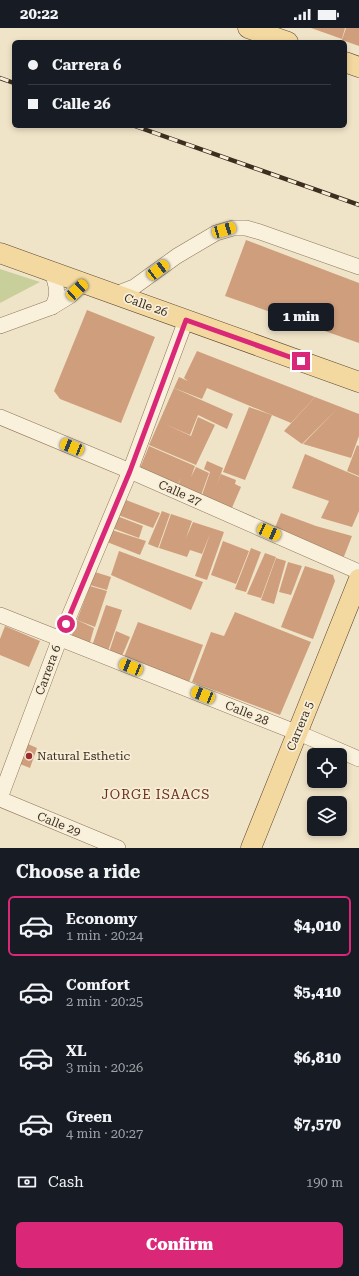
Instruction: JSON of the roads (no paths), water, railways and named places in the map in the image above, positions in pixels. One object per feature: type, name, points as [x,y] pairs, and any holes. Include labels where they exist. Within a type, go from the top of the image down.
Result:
[{"type":"main road","points":[[248,28],[282,40]]},
{"type":"main road","points":[[347,63],[359,67]]},
{"type":"main road","name":"Calle 26","points":[[0,253],[359,382]]},
{"type":"main road","name":"Carrera 5","points":[[251,848],[354,602],[359,579]]},
{"type":"street","points":[[116,294],[134,287],[177,256],[216,233],[233,228],[246,228],[260,232],[359,267]]},
{"type":"street","points":[[52,272],[58,293],[56,301],[52,307]]},
{"type":"street","points":[[0,326],[52,307],[70,296],[84,283]]},
{"type":"street","name":"Carrera 6","points":[[0,799],[60,638],[130,471],[186,320]]},
{"type":"street","name":"Calle 27","points":[[0,417],[130,471],[359,572]]},
{"type":"street","name":"Calle 28","points":[[0,615],[298,733],[359,759]]},
{"type":"street","name":"Calle 29","points":[[0,799],[118,848]]},
{"type":"railway","points":[[0,78],[12,82]]},
{"type":"railway","points":[[141,128],[359,205]]},
{"type":"place","name":"Natural Esthetic","points":[[29,756]]},
{"type":"district","name":"JORGE ISAACS","points":[[156,794]]}]
